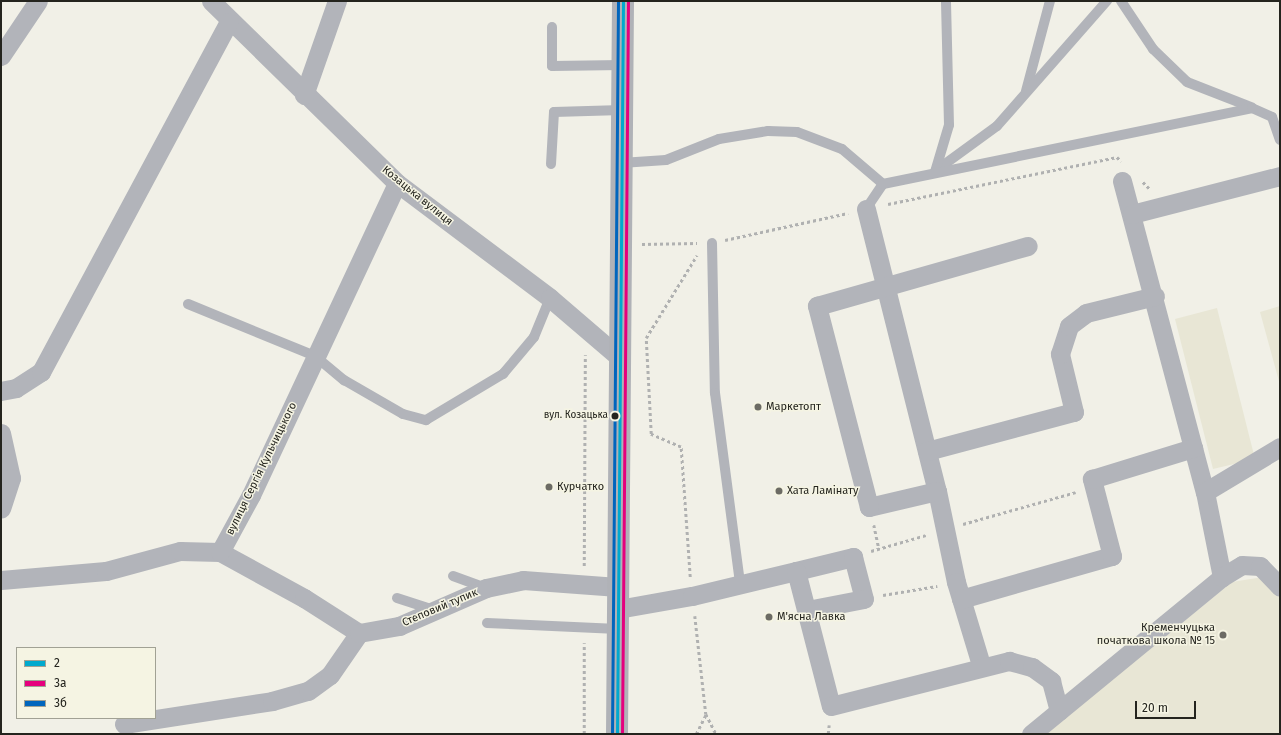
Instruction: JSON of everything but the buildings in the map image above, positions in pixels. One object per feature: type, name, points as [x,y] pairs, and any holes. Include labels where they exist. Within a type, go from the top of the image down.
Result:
[{"type":"street","points":[[1,56],[38,1]]},
{"type":"street","name":"Козацька вулиця","points":[[211,1],[229,22],[397,183],[550,298],[585,326],[620,358]]},
{"type":"street","points":[[304,95],[337,1]]},
{"type":"street","points":[[617,734],[623,1]]},
{"type":"street","points":[[1,391],[16,388],[41,372],[229,22]]},
{"type":"street","points":[[1128,174],[1132,214],[1155,296],[1205,492],[1222,577]]},
{"type":"street","points":[[1132,214],[1280,176]]},
{"type":"street","name":"вулиця Сергія Кульчицького","points":[[220,552],[397,183]]},
{"type":"street","points":[[866,209],[937,490],[944,530],[959,590],[981,665]]},
{"type":"street","points":[[937,490],[869,507],[817,306],[1028,246]]},
{"type":"street","points":[[927,451],[1074,412],[1060,354],[1069,326],[1086,313],[1155,296]]},
{"type":"street","points":[[1,433],[11,478],[1,508]]},
{"type":"street","points":[[1205,492],[1280,447]]},
{"type":"street","points":[[959,590],[1112,556],[1092,479],[1194,448]]},
{"type":"street","points":[[1,580],[106,572],[180,551],[220,552],[304,598],[359,633],[330,675],[308,691],[272,701],[124,724]]},
{"type":"street","points":[[618,619],[692,596],[853,557],[864,598],[807,610]]},
{"type":"street","points":[[1031,734],[1222,577],[1242,565],[1260,566],[1280,587]]},
{"type":"street","points":[[796,570],[831,706],[981,665],[1009,661],[1032,667],[1051,681],[1059,711]]},
{"type":"street","name":"Степовий тупик","points":[[359,633],[399,626],[438,612],[486,588],[523,580],[618,587]]},
{"type":"lane","points":[[934,172],[949,125],[946,1]]},
{"type":"lane","points":[[1025,95],[1050,1]]},
{"type":"lane","points":[[934,172],[997,126],[1107,1]]},
{"type":"lane","points":[[1121,1],[1153,49],[1186,82],[1252,108],[1272,118],[1280,140]]},
{"type":"lane","points":[[552,27],[552,66],[622,65]]},
{"type":"lane","points":[[866,209],[883,184],[934,172],[1252,108]]},
{"type":"lane","points":[[552,164],[554,112],[622,110]]},
{"type":"lane","points":[[621,163],[666,160],[720,139],[768,131],[797,132],[842,149],[883,184]]},
{"type":"lane","points":[[708,243],[715,393],[740,584]]},
{"type":"lane","points":[[188,304],[315,356],[344,380],[397,410],[426,420],[503,374],[534,337],[550,298]]},
{"type":"lane","points":[[453,576],[486,588]]},
{"type":"lane","points":[[397,598],[438,612]]},
{"type":"lane","points":[[487,623],[584,628],[618,619]]},
{"type":"path","points":[[621,245],[708,243],[1117,157],[1128,174],[1167,205]]},
{"type":"path","points":[[708,243],[646,338],[651,434],[681,447],[692,596],[706,714],[716,734]]},
{"type":"path","points":[[584,585],[585,326]]},
{"type":"path","points":[[853,557],[1093,486]]},
{"type":"path","points":[[864,598],[959,590]]},
{"type":"path","points":[[584,628],[584,734]]},
{"type":"path","points":[[696,734],[706,714]]},
{"type":"shaded area","points":[[1280,306],[1280,385],[1260,312]]},
{"type":"shaded area","points":[[1217,308],[1255,459],[1213,469],[1175,319]]},
{"type":"shaded area","name":"Кременчуцька початкова школа № 15","points":[[1269,576],[1280,589],[1280,734],[1045,734],[1232,582]]},
{"type":"transit line","name":"3б","points":[[612,734],[618,1]]},
{"type":"transit line","name":"2","points":[[617,734],[623,1]]},
{"type":"transit line","name":"3а","points":[[622,734],[628,1]]},
{"type":"place","name":"Маркетопт","points":[[758,407]]},
{"type":"place","name":"вул. Козацька","points":[[615,416]]},
{"type":"place","name":"Курчатко","points":[[549,487]]},
{"type":"place","name":"Хата Ламінату","points":[[779,491]]},
{"type":"place","name":"М'ясна Лавка","points":[[769,617]]},
{"type":"place","name":"Кременчуцька початкова школа № 15","points":[[1223,635]]}]
